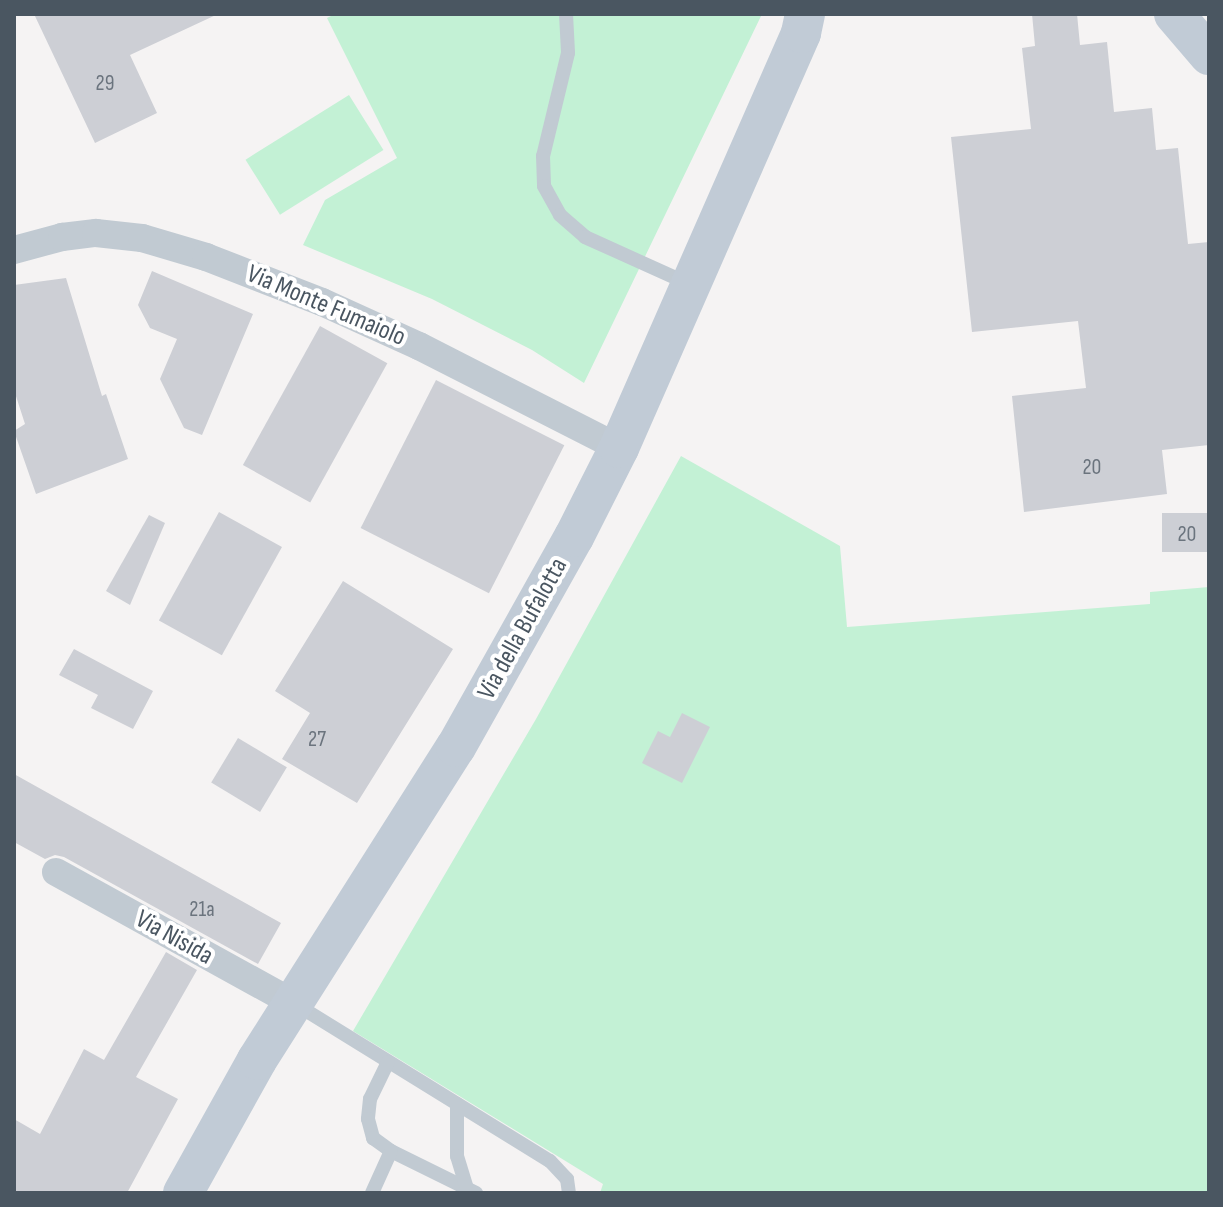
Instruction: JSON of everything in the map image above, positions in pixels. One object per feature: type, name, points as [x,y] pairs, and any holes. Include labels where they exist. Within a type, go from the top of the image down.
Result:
[{"type":"street","points":[[1174,14],[1209,55]]},
{"type":"street","name":"Via della Bufalotta","points":[[183,1193],[293,1003],[456,747],[526,627],[619,448],[807,20]]},
{"type":"street","name":"Via Monte Fumaiolo","points":[[14,250],[62,237],[96,233],[142,238],[206,257],[296,291],[419,346],[619,448]]},
{"type":"street","name":"Via Nisida","points":[[56,872],[293,1003]]},
{"type":"lane","points":[[566,14],[568,53],[543,156],[544,186],[560,215],[585,237],[690,284]]},
{"type":"lane","points":[[293,1003],[550,1161],[567,1179],[569,1193]]},
{"type":"lane","points":[[388,1062],[370,1099],[368,1119],[373,1138],[391,1151],[471,1190]]},
{"type":"lane","points":[[457,1104],[457,1156],[471,1190]]},
{"type":"lane","points":[[372,1193],[391,1151]]},
{"type":"green space","points":[[335,14],[762,14],[584,383],[532,350],[432,299],[303,245],[325,200],[397,158],[327,18]]},
{"type":"green space","points":[[349,95],[383,150],[280,215],[246,160]]},
{"type":"green space","points":[[681,456],[840,546],[847,627],[1150,604],[1150,592],[1209,587],[1209,1193],[600,1193],[603,1184],[353,1031],[536,719]]},
{"type":"building","points":[[34,14],[218,14],[130,55],[157,113],[95,143]]},
{"type":"building","points":[[1032,14],[1077,14],[1080,45],[1107,42],[1114,112],[1152,108],[1156,150],[1178,148],[1188,244],[1209,242],[1209,445],[1162,450],[1167,494],[1024,512],[1012,396],[1086,388],[1078,321],[972,332],[951,137],[1031,129],[1022,48],[1035,46]]},
{"type":"building","points":[[152,271],[253,314],[202,435],[184,428],[160,379],[177,339],[150,328],[138,305]]},
{"type":"building","points":[[66,278],[102,396],[106,394],[128,459],[36,494],[14,431],[25,424],[14,390],[14,285]]},
{"type":"building","points":[[320,326],[387,363],[310,502],[243,465]]},
{"type":"building","points":[[436,380],[564,445],[489,593],[361,528]]},
{"type":"building","points":[[219,512],[282,547],[222,655],[159,620]]},
{"type":"building","points":[[1162,513],[1209,513],[1209,552],[1162,552]]},
{"type":"building","points":[[149,515],[165,523],[130,605],[106,591]]},
{"type":"building","points":[[343,581],[453,649],[357,803],[282,759],[310,713],[275,691]]},
{"type":"building","points":[[74,649],[153,691],[133,729],[91,708],[98,695],[59,675]]},
{"type":"building","points":[[682,713],[710,727],[682,783],[642,763],[658,731],[670,737]]},
{"type":"building","points":[[238,738],[287,767],[260,812],[211,783]]},
{"type":"building","points":[[14,774],[281,923],[258,964],[64,857],[55,855],[45,859],[14,842]]},
{"type":"building","points":[[166,952],[197,970],[136,1077],[178,1099],[127,1193],[14,1193],[14,1119],[40,1134],[84,1049],[104,1060]]}]
